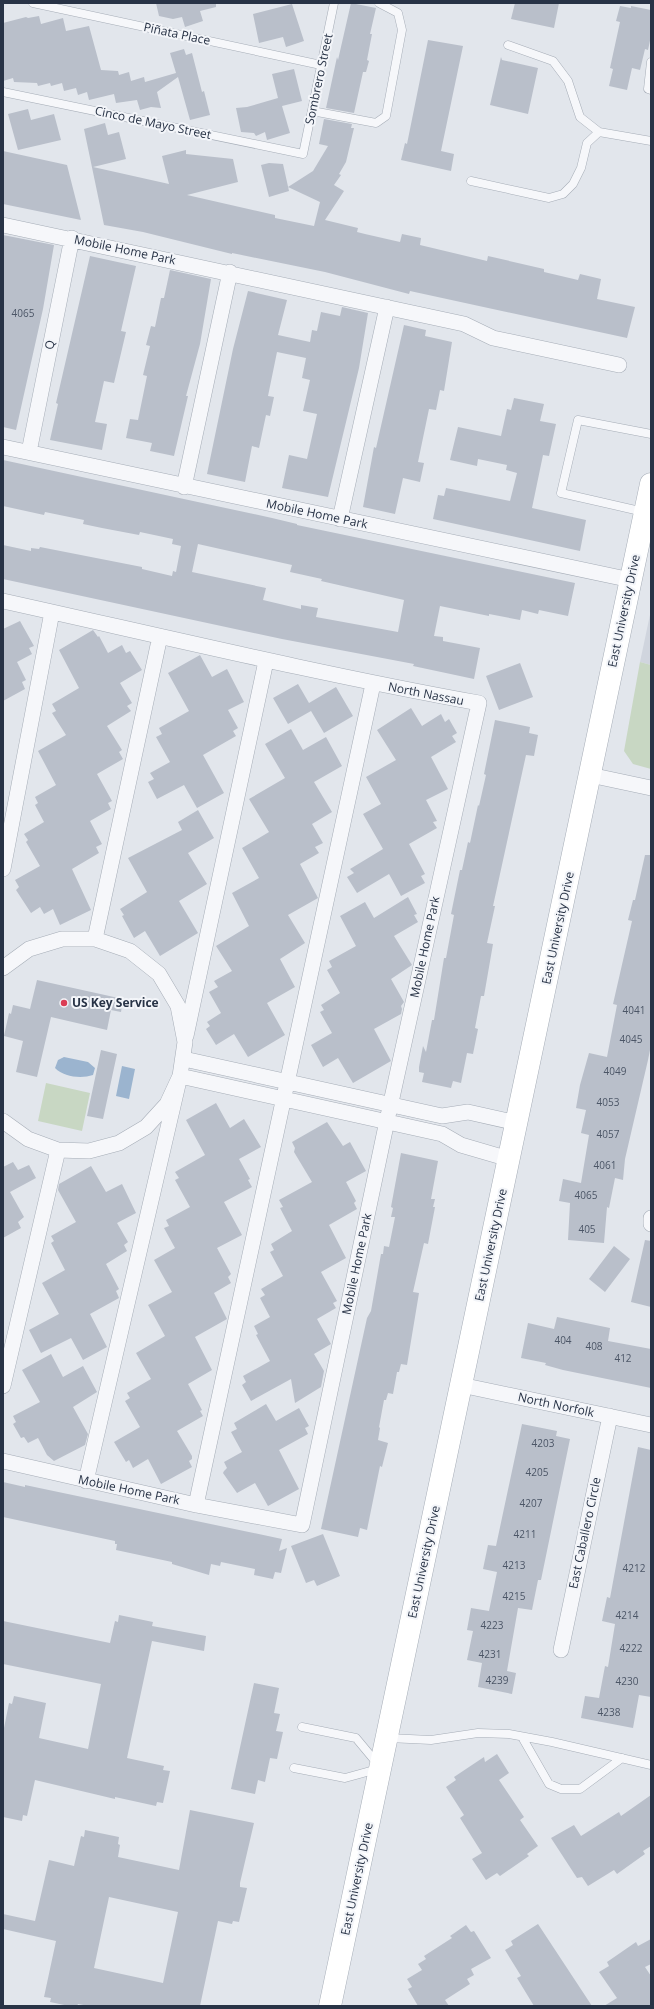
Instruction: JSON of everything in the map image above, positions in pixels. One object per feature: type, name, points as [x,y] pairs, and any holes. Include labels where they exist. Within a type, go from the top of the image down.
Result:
[{"type":"main road","name":"East University Drive","points":[[330,2006],[631,580],[642,542],[645,512],[651,484]]},
{"type":"street","name":"Mobile Home Park","points":[[3,224],[230,272],[464,324],[493,338],[619,365]]},
{"type":"street","name":"Q","points":[[28,452],[72,238]]},
{"type":"street","points":[[184,487],[230,272]]},
{"type":"street","points":[[340,519],[387,307]]},
{"type":"street","name":"Mobile Home Park","points":[[3,447],[184,487],[631,580]]},
{"type":"street","name":"North Nassau","points":[[3,601],[373,684],[478,703]]},
{"type":"street","points":[[3,868],[52,612]]},
{"type":"street","points":[[95,939],[160,636]]},
{"type":"street","points":[[86,1481],[184,1060],[185,1042],[220,884],[266,661]]},
{"type":"street","points":[[196,1505],[373,684]]},
{"type":"street","name":"Mobile Home Park","points":[[3,1461],[196,1505],[302,1525],[390,1106],[478,703]]},
{"type":"street","points":[[590,775],[651,788]]},
{"type":"street","points":[[3,968],[29,949],[62,939],[95,939],[130,951],[159,974],[178,1006],[185,1042]]},
{"type":"street","points":[[184,1060],[390,1106],[442,1116],[468,1112],[517,1123]]},
{"type":"street","points":[[180,1076],[442,1134],[461,1145],[509,1159]]},
{"type":"street","points":[[3,1121],[28,1139],[58,1150],[89,1151],[119,1143],[146,1127],[167,1104],[180,1076]]},
{"type":"street","points":[[3,1386],[58,1150]]},
{"type":"street","name":"North Norfolk","points":[[461,1385],[651,1425]]},
{"type":"street","name":"East Caballero Circle","points":[[561,1650],[610,1416]]},
{"type":"lane","name":"Piñata Place","points":[[33,3],[321,65]]},
{"type":"lane","name":"Sombrero Street","points":[[303,154],[334,3]]},
{"type":"lane","points":[[312,112],[376,123],[386,116],[402,30],[398,13],[379,3]]},
{"type":"lane","points":[[508,45],[553,61],[568,81],[580,117],[599,132],[651,141]]},
{"type":"lane","points":[[651,62],[648,89],[651,90]]},
{"type":"lane","name":"Cinco de Mayo Street","points":[[3,92],[303,154]]},
{"type":"lane","points":[[471,181],[549,198],[563,194],[576,179],[581,168],[587,143],[599,132]]},
{"type":"lane","points":[[645,512],[561,493],[578,420],[651,434]]},
{"type":"lane","points":[[294,1768],[345,1778],[381,1768],[356,1738],[302,1727]]},
{"type":"lane","points":[[387,1738],[431,1740],[478,1733],[522,1736],[651,1765]]},
{"type":"lane","points":[[522,1736],[549,1784],[561,1789],[580,1789],[622,1758]]},
{"type":"shaded area","points":[[651,610],[651,665],[640,662]]},
{"type":"green space","points":[[640,662],[651,665],[651,769],[633,764],[624,751]]},
{"type":"green space","points":[[46,1083],[90,1093],[82,1131],[38,1121]]},
{"type":"water","points":[[64,1057],[88,1062],[95,1068],[93,1075],[83,1077],[73,1076],[59,1071],[55,1068],[58,1060]]},
{"type":"water","points":[[122,1066],[135,1069],[129,1099],[116,1096]]},
{"type":"building","points":[[156,3],[216,3],[216,7],[200,11],[203,21],[185,27],[182,17],[173,19],[159,16]]},
{"type":"building","points":[[351,3],[376,8],[370,34],[372,34],[367,60],[369,61],[366,72],[363,72],[354,113],[326,108]]},
{"type":"building","points":[[515,3],[559,3],[554,28],[511,19]]},
{"type":"building","points":[[292,4],[304,41],[286,47],[283,37],[259,43],[253,14]]},
{"type":"building","points":[[620,6],[631,8],[631,6],[651,10],[651,36],[648,50],[645,49],[640,70],[632,68],[627,90],[609,86],[613,69],[610,68],[620,22],[616,21]]},
{"type":"building","points":[[39,16],[41,24],[63,18],[66,31],[89,26],[101,70],[118,71],[119,75],[129,72],[131,81],[144,77],[145,82],[176,73],[170,53],[184,49],[186,55],[192,53],[202,92],[204,91],[210,115],[190,120],[178,77],[157,92],[161,108],[151,107],[140,110],[137,100],[116,103],[114,94],[89,100],[87,92],[78,95],[76,88],[64,91],[62,83],[51,86],[50,83],[38,86],[37,83],[14,82],[13,78],[3,81],[3,23],[26,17]]},
{"type":"building","points":[[428,40],[463,46],[441,151],[454,154],[451,171],[401,160],[405,143],[407,144]]},
{"type":"building","points":[[501,57],[502,60],[538,68],[528,114],[490,105]]},
{"type":"building","points":[[294,69],[302,101],[282,106],[290,133],[267,140],[265,132],[256,136],[254,133],[241,132],[236,108],[247,107],[278,98],[272,74]]},
{"type":"building","points":[[28,109],[31,120],[54,114],[61,140],[18,150],[8,114]]},
{"type":"building","points":[[324,119],[352,124],[351,128],[354,128],[346,162],[339,174],[341,175],[334,185],[344,191],[325,220],[358,228],[357,232],[400,242],[402,234],[421,238],[420,245],[487,261],[488,256],[544,269],[544,272],[578,280],[580,274],[601,279],[597,299],[635,307],[627,338],[410,291],[409,294],[325,272],[232,254],[143,232],[104,225],[84,129],[105,123],[108,135],[119,132],[126,159],[93,167],[169,184],[162,156],[186,150],[186,154],[233,159],[238,182],[187,195],[275,215],[275,218],[314,226],[320,202],[288,187],[313,171],[328,146],[319,144]]},
{"type":"building","points":[[3,151],[67,165],[81,220],[3,204]]},
{"type":"building","points":[[269,163],[283,164],[289,191],[269,197],[261,165]]},
{"type":"building","points":[[3,235],[54,245],[43,309],[16,430],[3,427]]},
{"type":"building","points":[[90,256],[136,266],[121,331],[126,332],[114,383],[104,381],[95,422],[107,424],[102,450],[50,440],[58,404],[56,403]]},
{"type":"building","points":[[170,270],[211,279],[200,344],[186,396],[188,396],[174,456],[150,451],[152,443],[126,438],[130,419],[138,420],[147,376],[143,375],[150,346],[146,345],[151,326],[155,327],[161,298],[164,298]]},
{"type":"building","points":[[248,291],[287,300],[278,335],[310,342],[312,330],[317,331],[321,312],[340,316],[342,307],[368,313],[359,368],[328,497],[282,488],[289,455],[307,459],[317,414],[303,411],[310,380],[302,378],[306,358],[277,352],[268,396],[274,397],[270,416],[266,415],[259,448],[252,446],[245,482],[207,474],[233,349]]},
{"type":"building","points":[[404,325],[426,330],[425,336],[452,342],[444,391],[440,390],[436,410],[429,409],[418,462],[424,463],[420,482],[403,478],[395,514],[363,507],[374,447],[376,448]]},
{"type":"building","points":[[514,398],[544,404],[540,421],[556,424],[549,456],[543,455],[532,508],[586,520],[580,551],[433,519],[438,495],[444,496],[446,488],[510,501],[517,473],[506,470],[507,465],[478,459],[477,466],[450,460],[458,427],[501,436],[507,409],[511,410]]},
{"type":"building","points":[[3,460],[272,518],[297,525],[575,583],[568,616],[539,610],[538,614],[522,610],[520,620],[489,614],[489,616],[440,606],[434,636],[443,637],[443,641],[480,648],[474,679],[413,666],[414,664],[282,639],[3,579],[3,545],[31,551],[31,548],[39,549],[40,547],[142,567],[142,569],[172,576],[173,571],[176,572],[181,546],[172,544],[173,539],[140,532],[139,535],[102,528],[83,524],[84,520],[45,512],[44,515],[3,506]],"holes":[[[198,544],[292,565],[290,572],[322,579],[321,581],[404,600],[398,632],[316,617],[318,608],[301,605],[301,609],[263,600],[266,588],[192,572]]]},
{"type":"building","points":[[20,621],[34,646],[29,648],[32,654],[17,662],[26,680],[22,682],[25,689],[3,701],[3,629]]},
{"type":"building","points":[[93,630],[98,637],[99,636],[108,653],[122,645],[126,653],[130,651],[142,670],[120,683],[132,703],[127,706],[131,711],[107,726],[122,750],[119,752],[123,759],[97,774],[112,801],[108,803],[111,809],[90,821],[102,844],[96,847],[99,853],[72,869],[91,910],[60,925],[53,909],[44,914],[40,907],[31,913],[16,890],[19,887],[15,880],[40,866],[26,842],[28,840],[24,834],[44,822],[35,805],[38,803],[35,797],[56,785],[38,751],[66,735],[52,713],[56,711],[52,704],[79,688],[59,650]]},
{"type":"building","points":[[200,655],[212,677],[227,669],[244,702],[228,710],[238,728],[233,731],[236,736],[203,755],[224,793],[197,808],[184,785],[157,799],[148,782],[154,779],[150,773],[170,762],[156,737],[162,734],[159,728],[189,711],[168,673]]},
{"type":"building","points":[[520,663],[533,697],[499,710],[486,676]]},
{"type":"building","points":[[298,684],[309,703],[336,687],[353,716],[324,733],[311,711],[288,724],[273,698]]},
{"type":"building","points":[[411,708],[422,726],[441,714],[445,722],[449,719],[457,733],[452,736],[456,742],[431,757],[448,789],[426,800],[437,821],[433,822],[437,828],[409,844],[425,874],[421,876],[425,883],[401,896],[389,874],[357,893],[347,877],[354,873],[350,869],[383,849],[363,814],[381,804],[366,777],[396,760],[377,730]]},
{"type":"building","points":[[495,720],[530,727],[529,733],[538,735],[534,756],[526,755],[493,906],[495,906],[487,943],[493,944],[484,996],[481,996],[475,1028],[478,1029],[473,1054],[467,1053],[461,1083],[453,1081],[451,1088],[422,1082],[424,1073],[419,1072],[419,1067],[423,1046],[426,1052],[432,1020],[434,1020],[444,958],[446,958],[454,915],[451,914],[460,870],[462,870],[468,842],[470,843],[478,805],[479,806],[486,775],[484,774]]},
{"type":"building","points":[[291,729],[303,750],[326,737],[342,766],[314,782],[332,812],[312,824],[323,843],[315,847],[319,853],[300,864],[318,898],[288,915],[305,943],[280,959],[295,987],[267,1003],[285,1035],[248,1057],[234,1034],[216,1045],[206,1029],[210,1026],[207,1022],[221,1013],[209,992],[218,987],[214,981],[232,971],[216,946],[249,926],[232,893],[259,878],[242,848],[269,832],[249,799],[285,778],[265,744]]},
{"type":"building","points":[[198,810],[214,838],[188,853],[207,884],[179,901],[198,933],[160,956],[145,931],[134,938],[122,916],[124,915],[120,909],[147,892],[128,858],[182,830],[178,822]]},
{"type":"building","points":[[645,855],[651,855],[651,1045],[648,1060],[625,1159],[623,1180],[615,1178],[609,1208],[607,1207],[604,1243],[568,1240],[570,1203],[559,1201],[563,1179],[581,1183],[589,1135],[581,1133],[586,1110],[576,1108],[580,1085],[589,1053],[607,1057],[617,1005],[613,1004],[632,921],[628,920],[633,900],[635,900]]},
{"type":"building","points":[[408,897],[417,914],[414,915],[418,922],[394,936],[412,965],[391,979],[404,1002],[401,1006],[401,1014],[374,1029],[391,1061],[353,1083],[338,1058],[323,1067],[311,1045],[332,1033],[320,1012],[324,1010],[321,1005],[340,993],[327,970],[332,967],[329,961],[356,946],[340,916],[365,902],[374,918]]},
{"type":"building","points":[[37,980],[123,999],[121,1012],[111,1010],[107,1030],[51,1017],[37,1077],[16,1072],[23,1041],[4,1036],[9,1013],[11,1014],[13,1005],[30,1009]]},
{"type":"building","points":[[101,1050],[117,1054],[103,1119],[87,1116]]},
{"type":"building","points":[[216,1103],[230,1128],[244,1119],[261,1147],[239,1159],[250,1179],[248,1180],[252,1187],[224,1202],[242,1235],[217,1248],[231,1274],[228,1277],[231,1283],[214,1293],[227,1319],[195,1337],[212,1370],[188,1384],[202,1410],[200,1411],[203,1416],[177,1431],[192,1456],[192,1459],[189,1461],[192,1467],[161,1484],[148,1459],[133,1468],[129,1460],[126,1462],[114,1442],[140,1427],[125,1401],[130,1398],[127,1393],[151,1379],[136,1353],[165,1336],[148,1305],[172,1292],[154,1260],[175,1248],[164,1228],[169,1226],[166,1220],[190,1207],[175,1180],[179,1178],[175,1172],[205,1155],[186,1120]]},
{"type":"building","points":[[327,1122],[343,1146],[350,1142],[366,1171],[346,1182],[356,1201],[354,1203],[357,1209],[329,1225],[346,1258],[321,1272],[337,1301],[333,1303],[336,1308],[317,1319],[331,1344],[314,1354],[324,1371],[321,1387],[295,1403],[291,1379],[251,1401],[242,1385],[246,1382],[243,1376],[270,1361],[256,1335],[258,1334],[254,1326],[270,1317],[260,1298],[265,1295],[261,1289],[283,1276],[270,1252],[274,1250],[271,1244],[292,1231],[280,1208],[283,1207],[279,1200],[312,1182],[294,1152],[295,1148],[292,1142]]},
{"type":"building","points":[[401,1153],[438,1161],[431,1199],[435,1199],[433,1207],[435,1207],[428,1244],[424,1243],[413,1292],[419,1293],[407,1365],[401,1364],[399,1372],[397,1372],[393,1394],[388,1393],[386,1400],[384,1400],[378,1440],[388,1443],[382,1467],[380,1466],[367,1530],[360,1528],[358,1537],[321,1529],[367,1318],[371,1311],[381,1254],[383,1254],[384,1246],[389,1247],[395,1217],[391,1217],[393,1208],[391,1207]]},
{"type":"building","points":[[13,1162],[18,1170],[29,1165],[36,1178],[10,1192],[24,1217],[18,1222],[21,1228],[3,1238],[3,1167]]},
{"type":"building","points":[[91,1166],[106,1192],[122,1184],[136,1213],[117,1223],[128,1242],[124,1245],[127,1251],[106,1264],[119,1289],[116,1291],[119,1298],[90,1314],[107,1347],[83,1360],[71,1338],[41,1353],[29,1330],[59,1314],[42,1283],[65,1270],[51,1243],[54,1241],[51,1236],[76,1222],[58,1190],[59,1184]]},
{"type":"building","points":[[645,1240],[651,1241],[651,1307],[631,1302]]},
{"type":"building","points":[[614,1246],[630,1259],[605,1292],[589,1279]]},
{"type":"building","points":[[557,1317],[610,1328],[608,1341],[651,1349],[651,1388],[563,1370],[545,1365],[546,1363],[521,1358],[528,1323],[554,1329]]},
{"type":"building","points":[[51,1354],[63,1377],[83,1366],[97,1392],[73,1407],[88,1434],[85,1445],[54,1461],[47,1455],[38,1438],[28,1443],[24,1437],[21,1438],[13,1424],[16,1422],[13,1416],[40,1402],[22,1370]]},
{"type":"building","points":[[266,1404],[276,1421],[299,1408],[309,1426],[305,1428],[308,1434],[279,1450],[299,1489],[268,1506],[255,1483],[237,1493],[223,1473],[227,1468],[224,1462],[242,1452],[231,1432],[237,1429],[234,1423]]},
{"type":"building","points":[[522,1424],[557,1431],[556,1436],[570,1439],[541,1580],[538,1580],[532,1610],[518,1608],[507,1671],[516,1673],[512,1694],[478,1687],[482,1663],[467,1660],[473,1631],[467,1630],[471,1608],[489,1611],[497,1572],[483,1569],[488,1545],[496,1546]]},
{"type":"building","points":[[638,1447],[651,1450],[651,1697],[639,1695],[633,1728],[581,1718],[585,1696],[599,1698],[605,1666],[608,1667],[615,1624],[602,1621],[607,1597],[610,1598]]},
{"type":"building","points":[[3,1482],[25,1487],[25,1485],[282,1539],[279,1551],[287,1548],[281,1573],[275,1572],[273,1579],[254,1575],[255,1569],[221,1562],[220,1566],[211,1564],[209,1575],[172,1564],[172,1562],[116,1550],[117,1544],[115,1544],[115,1541],[3,1517]]},
{"type":"building","points":[[323,1534],[340,1576],[317,1586],[314,1580],[306,1583],[291,1546]]},
{"type":"building","points":[[119,1615],[153,1622],[152,1626],[206,1636],[204,1651],[152,1641],[127,1758],[164,1766],[163,1770],[170,1771],[163,1803],[157,1802],[156,1806],[115,1797],[115,1799],[35,1780],[27,1816],[23,1815],[22,1821],[3,1817],[3,1733],[9,1703],[12,1704],[14,1696],[46,1703],[39,1738],[88,1749],[101,1684],[3,1664],[3,1621],[110,1643],[115,1621],[118,1622]]},
{"type":"building","points":[[254,1683],[279,1688],[274,1713],[280,1714],[276,1731],[283,1732],[277,1759],[270,1758],[265,1782],[258,1780],[255,1794],[231,1789]]},
{"type":"building","points":[[497,1754],[509,1773],[499,1780],[524,1817],[520,1820],[538,1846],[527,1854],[529,1856],[500,1876],[497,1873],[486,1880],[472,1859],[482,1853],[460,1818],[464,1815],[446,1787],[456,1780],[454,1777],[484,1757],[485,1762]]},
{"type":"building","points":[[651,1795],[651,1846],[643,1851],[645,1854],[617,1874],[614,1870],[588,1886],[582,1877],[577,1878],[551,1838],[574,1825],[581,1836],[619,1812],[621,1816]]},
{"type":"building","points":[[190,1810],[254,1823],[240,1883],[240,1887],[247,1888],[239,1922],[233,1921],[232,1924],[218,1921],[200,2006],[89,2006],[78,2004],[77,2006],[69,2006],[50,2002],[51,1998],[44,1997],[56,1941],[3,1929],[3,1914],[35,1921],[49,1860],[74,1866],[81,1836],[84,1837],[85,1830],[119,1837],[118,1844],[120,1845],[118,1857],[179,1870]],"holes":[[[109,1897],[178,1912],[163,1983],[94,1968]]]},
{"type":"building","points":[[538,1924],[592,2006],[534,2006],[517,1978],[521,1976],[505,1950],[513,1945],[511,1941]]},
{"type":"building","points":[[466,1925],[471,1932],[474,1931],[491,1958],[471,1969],[474,1975],[467,1979],[470,1984],[445,2000],[449,2006],[418,2006],[408,1989],[412,1987],[407,1979],[422,1970],[418,1964],[426,1959],[424,1956],[452,1938],[450,1936]]},
{"type":"building","points":[[651,1939],[651,1964],[645,1967],[651,1976],[651,2006],[604,2006],[617,1998],[599,1972],[609,1966],[607,1962],[636,1942],[638,1946]]},
{"type":"place","name":"US Key Service","points":[[64,1003]]}]
